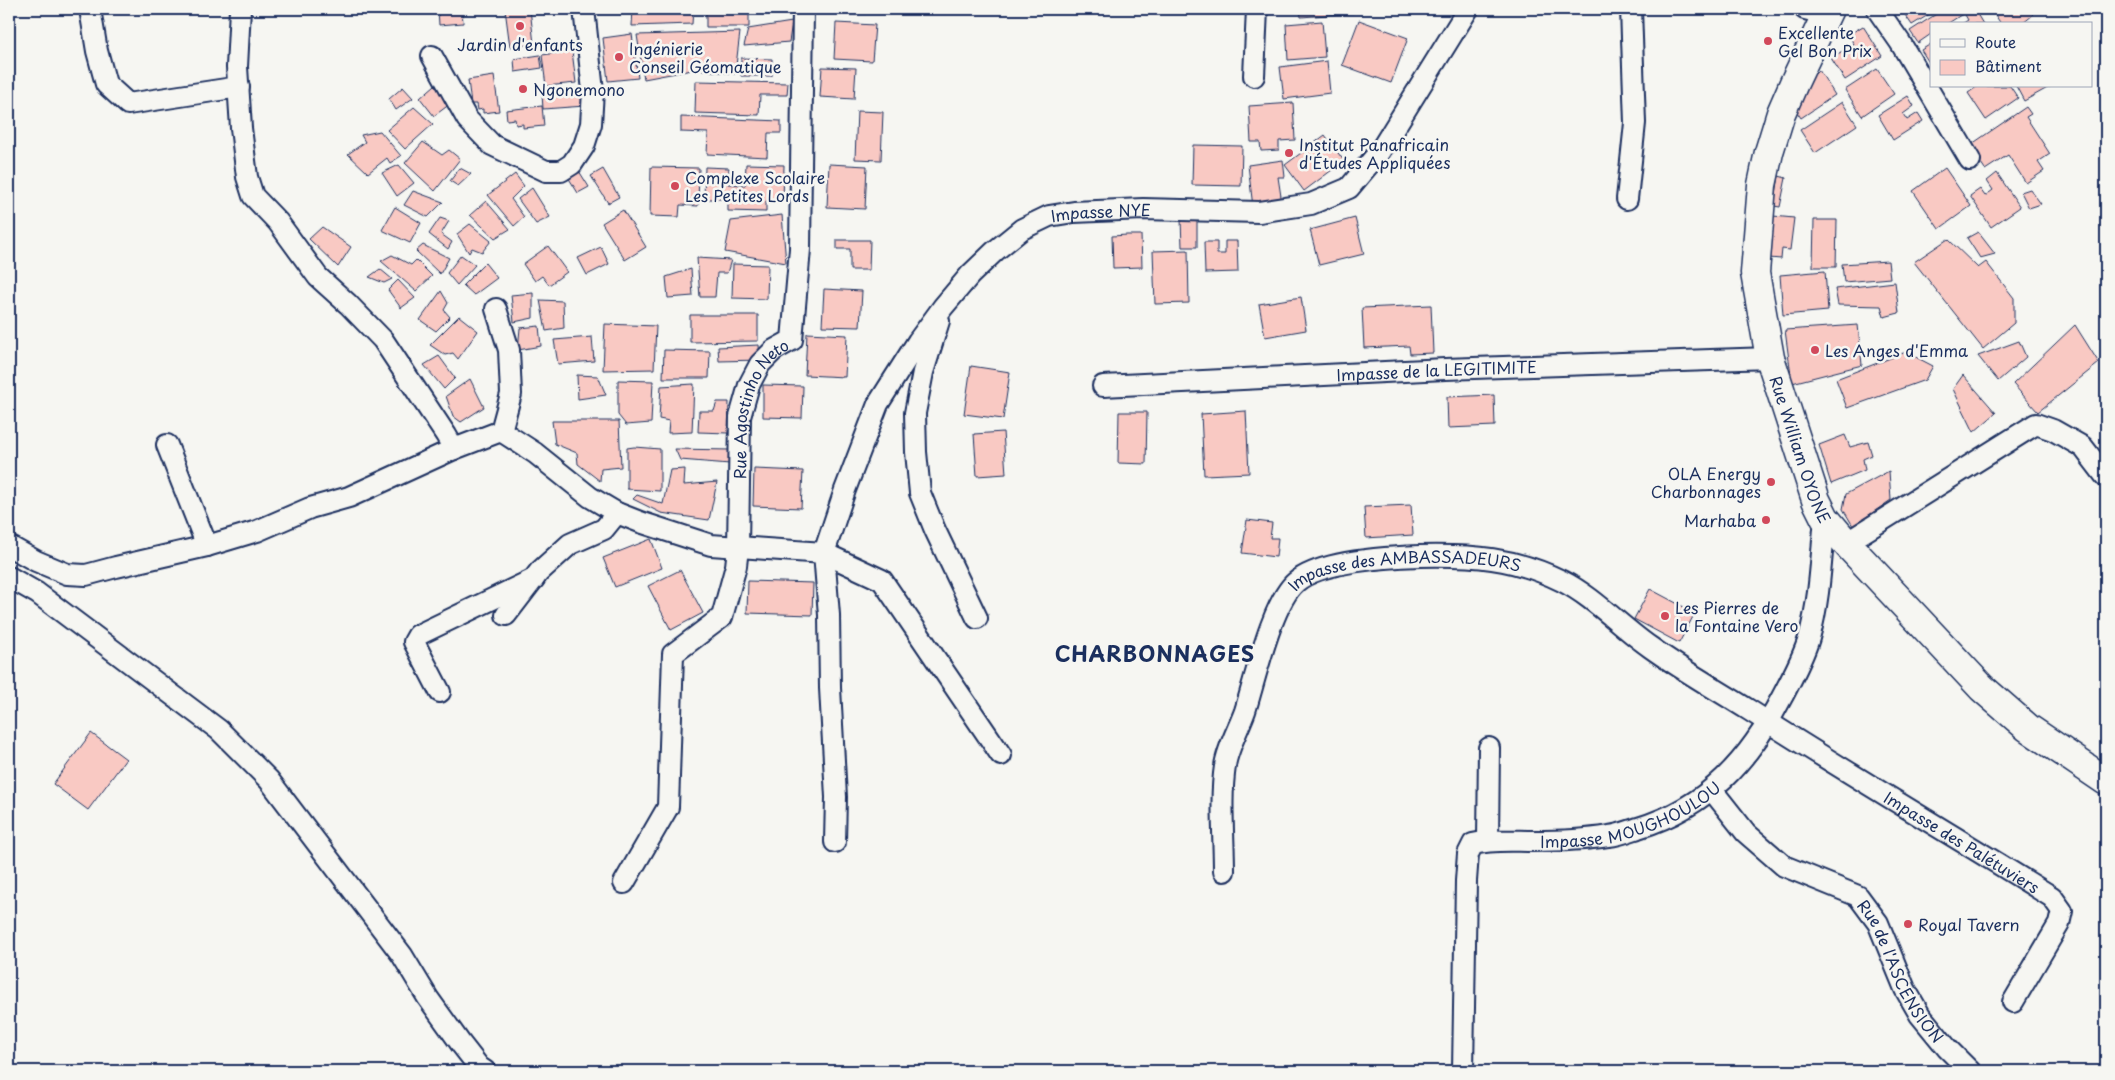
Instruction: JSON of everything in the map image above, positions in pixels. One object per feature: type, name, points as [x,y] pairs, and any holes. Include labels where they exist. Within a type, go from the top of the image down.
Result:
[{"type":"street","points":[[90,9],[97,51],[106,84],[128,104],[239,86]]},
{"type":"street","points":[[240,9],[238,67],[243,156],[253,196],[278,222],[318,278],[348,304],[383,340],[454,449]]},
{"type":"street","points":[[432,56],[467,119],[485,139],[533,166],[546,171],[561,171],[572,164],[584,146],[591,124],[593,107],[584,9]]},
{"type":"street","name":"Rue Agostinho Neto","points":[[624,883],[668,807],[673,654],[722,617],[736,566],[738,548],[740,417],[749,385],[760,364],[774,350],[792,340],[796,317],[802,190],[803,9]]},
{"type":"street","points":[[1254,76],[1257,9]]},
{"type":"street","name":"Impasse NYE","points":[[824,553],[845,490],[878,404],[918,341],[943,307],[970,275],[995,251],[1022,229],[1048,216],[1074,212],[1143,209],[1259,212],[1312,204],[1349,188],[1380,151],[1468,9]]},
{"type":"street","points":[[1627,199],[1636,123],[1631,9]]},
{"type":"street","points":[[1877,9],[1900,42],[1970,160]]},
{"type":"street","name":"Rue William OYONE","points":[[1820,11],[1768,152],[1762,185],[1755,273],[1770,358],[1816,500],[1825,518],[1846,542],[1982,688],[2028,728],[2106,781]]},
{"type":"street","points":[[943,307],[924,372],[915,414],[919,485],[920,493],[935,530],[977,618]]},
{"type":"street","points":[[496,309],[509,350],[511,394],[501,431]]},
{"type":"street","name":"Impasse de la LEGITIMITE","points":[[1103,386],[1445,369],[1770,358]]},
{"type":"street","points":[[1846,542],[2036,424],[2053,430],[2083,447],[2106,477]]},
{"type":"street","points":[[9,546],[36,561],[66,574],[86,576],[116,567],[207,546],[258,531],[310,508],[349,496],[454,449],[501,431]]},
{"type":"street","points":[[501,431],[535,453],[590,497],[617,513],[665,531],[711,545],[824,553],[882,580],[1001,755]]},
{"type":"street","points":[[167,445],[207,546]]},
{"type":"street","points":[[506,615],[534,579],[570,544],[604,529],[617,513]]},
{"type":"street","name":"Impasse MOUGHOULOU","points":[[1488,841],[1561,840],[1611,836],[1648,825],[1678,812],[1712,790],[1746,755],[1769,723],[1808,640],[1818,594],[1825,518]]},
{"type":"street","points":[[824,553],[829,615],[830,688],[836,797],[835,842]]},
{"type":"street","name":"Impasse des AMBASSADEURS","points":[[1224,871],[1223,785],[1225,762],[1246,709],[1260,656],[1280,605],[1294,583],[1312,571],[1354,562],[1398,556],[1495,558],[1533,568],[1565,582],[1650,648],[1769,723]]},
{"type":"street","points":[[9,577],[37,593],[219,730],[269,780],[402,955],[428,998],[461,1044],[479,1067],[485,1071]]},
{"type":"street","points":[[440,692],[416,650],[414,642],[418,635],[534,579]]},
{"type":"street","name":"Impasse des Palétuviers","points":[[1769,723],[2052,897],[2062,911],[2060,924],[2013,1002]]},
{"type":"street","points":[[1463,1071],[1464,940],[1468,854],[1473,844],[1488,841],[1489,748]]},
{"type":"street","name":"Rue de l'ASCENSION","points":[[1712,790],[1746,833],[1784,866],[1858,896],[1878,923],[1905,989],[1920,1015],[1947,1048],[1970,1071]]},
{"type":"building","points":[[438,9],[462,9],[463,23],[439,25]]},
{"type":"building","name":"Jardin d'enfants","points":[[505,9],[530,9],[534,44],[510,47]]},
{"type":"building","points":[[633,9],[693,9],[692,24],[632,26]]},
{"type":"building","points":[[706,9],[749,9],[749,27],[706,27]]},
{"type":"building","points":[[820,9],[857,9],[857,15],[820,14]]},
{"type":"building","points":[[1300,9],[1353,9],[1354,13],[1301,17]]},
{"type":"building","points":[[1901,9],[1938,9],[1912,25]]},
{"type":"building","points":[[1944,9],[1974,9],[1982,22],[1965,22],[1968,20],[1964,13],[1950,22],[1930,22],[1930,35],[1918,43],[1910,31]]},
{"type":"building","points":[[2028,9],[2033,15],[2024,22],[2000,22],[1992,10]]},
{"type":"building","points":[[1359,20],[1408,38],[1391,83],[1342,65]]},
{"type":"building","points":[[1322,21],[1325,57],[1288,60],[1286,24]]},
{"type":"building","points":[[792,22],[789,42],[744,46],[748,29]]},
{"type":"building","points":[[836,23],[875,25],[872,61],[834,59]]},
{"type":"building","points":[[1863,26],[1882,56],[1845,80],[1831,58],[1854,44],[1848,35]]},
{"type":"building","points":[[740,32],[735,74],[697,69],[644,79],[637,35]]},
{"type":"building","points":[[632,34],[638,78],[608,81],[603,38]]},
{"type":"building","points":[[1930,45],[1930,64],[1921,50]]},
{"type":"building","points":[[572,51],[576,83],[546,86],[542,55]]},
{"type":"building","points":[[540,55],[542,68],[515,72],[514,59]]},
{"type":"building","points":[[741,58],[772,59],[772,76],[741,76]]},
{"type":"building","points":[[1327,61],[1330,93],[1284,99],[1280,67]]},
{"type":"building","points":[[822,67],[856,68],[854,99],[820,97]]},
{"type":"building","points":[[1877,69],[1894,94],[1862,116],[1845,90]]},
{"type":"building","points":[[1819,70],[1835,95],[1801,118],[1795,109],[1812,77]]},
{"type":"building","points":[[494,76],[499,111],[483,113],[483,109],[478,110],[477,104],[471,104],[468,80]]},
{"type":"building","points":[[696,81],[788,83],[787,95],[760,95],[759,115],[695,113]]},
{"type":"building","points":[[435,85],[450,104],[434,116],[420,98]]},
{"type":"building","points":[[403,87],[413,98],[396,110],[389,99]]},
{"type":"building","points":[[1975,88],[2011,88],[2018,98],[1986,120],[1968,93]]},
{"type":"building","points":[[2017,88],[2047,88],[2024,101]]},
{"type":"building","points":[[584,91],[585,106],[543,109],[542,94]]},
{"type":"building","points":[[1908,96],[1914,106],[1903,114],[1907,120],[1918,113],[1923,121],[1893,140],[1878,115]]},
{"type":"building","points":[[1842,102],[1857,125],[1815,153],[1800,130]]},
{"type":"building","points":[[1293,103],[1295,140],[1279,141],[1279,150],[1261,151],[1260,142],[1251,142],[1249,106]]},
{"type":"building","points":[[542,106],[544,126],[523,128],[523,124],[516,125],[515,119],[507,120],[506,110]]},
{"type":"building","points":[[414,107],[433,124],[405,149],[387,130]]},
{"type":"building","points":[[2026,107],[2031,114],[2026,117],[2050,154],[2038,162],[2044,171],[2026,183],[2008,155],[1985,170],[1969,146]]},
{"type":"building","points":[[857,111],[883,112],[881,160],[855,159]]},
{"type":"building","points":[[681,117],[781,121],[781,133],[768,133],[767,157],[707,154],[708,133],[681,132]]},
{"type":"building","points":[[380,131],[401,156],[390,163],[387,158],[368,173],[348,154],[365,142],[361,135]]},
{"type":"building","points":[[1325,135],[1344,161],[1304,191],[1285,165]]},
{"type":"building","points":[[423,142],[442,155],[449,150],[460,159],[435,191],[405,163]]},
{"type":"building","points":[[1193,145],[1242,146],[1241,186],[1192,185]]},
{"type":"building","points":[[1283,160],[1285,177],[1278,177],[1282,203],[1253,207],[1248,165]]},
{"type":"building","points":[[746,164],[784,165],[783,202],[766,201],[766,212],[728,211],[728,199],[704,199],[705,167],[729,168],[728,184],[745,185]]},
{"type":"building","points":[[829,164],[867,166],[865,209],[827,207]]},
{"type":"building","points":[[399,165],[414,183],[397,196],[382,173]]},
{"type":"building","name":"Complexe Scolaire Les Petites Lords","points":[[651,167],[699,168],[698,206],[680,205],[679,217],[650,216]]},
{"type":"building","points":[[460,168],[471,174],[458,186],[450,181]]},
{"type":"building","points":[[1945,168],[1971,206],[1939,229],[1913,191]]},
{"type":"building","points":[[603,169],[619,197],[608,203],[591,176]]},
{"type":"building","points":[[579,171],[589,187],[578,193],[568,177]]},
{"type":"building","points":[[1997,173],[2020,207],[1991,227],[1970,196],[1980,189],[1985,196],[1993,190],[1987,181]]},
{"type":"building","points":[[515,174],[524,186],[511,199],[524,217],[514,226],[488,195]]},
{"type":"building","points":[[1779,176],[1786,178],[1780,207],[1774,206]]},
{"type":"building","points":[[532,188],[550,217],[536,224],[518,199]]},
{"type":"building","points":[[2030,189],[2041,204],[2029,208],[2021,192]]},
{"type":"building","points":[[413,191],[443,202],[428,217],[404,205]]},
{"type":"building","points":[[486,201],[510,229],[495,238],[470,215]]},
{"type":"building","points":[[395,207],[421,223],[410,243],[382,230]]},
{"type":"building","points":[[623,210],[646,247],[625,260],[602,223]]},
{"type":"building","points":[[782,215],[786,263],[725,252],[731,221]]},
{"type":"building","points":[[1773,216],[1794,218],[1790,250],[1782,249],[1781,259],[1769,258]]},
{"type":"building","points":[[440,218],[449,221],[441,234],[452,242],[448,249],[429,234]]},
{"type":"building","points":[[1355,218],[1364,254],[1319,265],[1310,230]]},
{"type":"building","points":[[1181,219],[1197,219],[1197,247],[1182,247]]},
{"type":"building","points":[[1814,220],[1837,220],[1836,267],[1813,267]]},
{"type":"building","points":[[470,224],[491,241],[482,252],[472,248],[469,253],[457,234]]},
{"type":"building","points":[[322,227],[351,247],[338,267],[309,239]]},
{"type":"building","points":[[1978,232],[1995,254],[1980,258],[1967,238]]},
{"type":"building","points":[[1141,235],[1142,267],[1113,268],[1112,236]]},
{"type":"building","points":[[1948,239],[1978,268],[1986,262],[2014,298],[2014,323],[1983,349],[1914,262]]},
{"type":"building","points":[[837,240],[870,240],[869,270],[850,270],[850,249],[837,249]]},
{"type":"building","points":[[1225,241],[1237,241],[1238,272],[1205,273],[1204,242],[1217,242],[1217,254],[1225,254]]},
{"type":"building","points":[[423,245],[449,258],[440,274],[416,251]]},
{"type":"building","points":[[548,246],[567,272],[549,285],[542,276],[535,281],[523,264]]},
{"type":"building","points":[[601,247],[609,264],[587,275],[578,258]]},
{"type":"building","points":[[1188,250],[1189,303],[1155,304],[1153,251]]},
{"type":"building","points":[[392,255],[411,265],[416,260],[432,276],[416,291],[381,261]]},
{"type":"building","points":[[461,255],[475,265],[457,285],[447,273]]},
{"type":"building","points":[[697,258],[731,260],[727,273],[717,273],[715,297],[700,297]]},
{"type":"building","points":[[1888,261],[1890,278],[1844,282],[1842,264]]},
{"type":"building","points":[[485,263],[497,278],[474,295],[463,285]]},
{"type":"building","points":[[733,264],[768,265],[767,299],[732,298]]},
{"type":"building","points":[[380,269],[392,279],[384,283],[369,277]]},
{"type":"building","points":[[691,269],[693,296],[668,298],[666,277]]},
{"type":"building","points":[[1825,271],[1828,311],[1783,315],[1780,275]]},
{"type":"building","points":[[398,280],[415,298],[401,308],[388,290]]},
{"type":"building","points":[[1895,282],[1899,313],[1884,317],[1881,306],[1838,305],[1835,289]]},
{"type":"building","points":[[824,289],[862,291],[860,327],[822,326]]},
{"type":"building","points":[[441,291],[448,303],[444,310],[450,317],[436,331],[420,320]]},
{"type":"building","points":[[533,293],[533,318],[514,322],[511,295]]},
{"type":"building","points":[[1301,297],[1306,330],[1265,337],[1259,304]]},
{"type":"building","points":[[540,300],[563,301],[564,328],[546,331]]},
{"type":"building","points":[[1431,305],[1433,353],[1410,354],[1409,346],[1364,348],[1362,308]]},
{"type":"building","points":[[690,315],[758,315],[758,341],[690,342]]},
{"type":"building","points":[[459,316],[478,331],[458,359],[453,353],[445,355],[430,345]]},
{"type":"building","points":[[605,324],[656,326],[654,369],[603,370]]},
{"type":"building","points":[[1858,325],[1862,365],[1792,383],[1785,330]]},
{"type":"building","points":[[2075,325],[2099,363],[2038,412],[2013,384]]},
{"type":"building","points":[[539,326],[541,346],[518,350],[520,328]]},
{"type":"building","points":[[807,333],[847,335],[845,377],[805,375]]},
{"type":"building","points":[[592,337],[594,361],[558,364],[554,340]]},
{"type":"building","points":[[2019,341],[2026,357],[1998,381],[1978,356]]},
{"type":"building","points":[[759,345],[760,360],[719,361],[718,347]]},
{"type":"building","points":[[664,350],[710,351],[709,378],[663,378]]},
{"type":"building","points":[[1906,352],[1933,366],[1925,380],[1847,408],[1836,379]]},
{"type":"building","points":[[439,356],[455,378],[444,389],[424,365]]},
{"type":"building","points":[[971,366],[1010,372],[1003,419],[964,414]]},
{"type":"building","points":[[577,375],[598,376],[606,395],[578,399]]},
{"type":"building","points":[[1963,375],[1996,413],[1974,432],[1953,389]]},
{"type":"building","points":[[470,379],[484,407],[461,422],[453,416],[446,396]]},
{"type":"building","points":[[618,380],[653,381],[651,423],[626,425],[618,415]]},
{"type":"building","points":[[694,384],[692,432],[668,433],[669,421],[659,419],[661,386]]},
{"type":"building","points":[[763,385],[803,386],[802,418],[763,417]]},
{"type":"building","points":[[1494,395],[1495,426],[1448,428],[1447,397]]},
{"type":"building","points":[[717,402],[729,402],[728,433],[698,432],[699,411],[714,411]]},
{"type":"building","points":[[1246,411],[1249,473],[1204,475],[1201,414]]},
{"type":"building","points":[[1119,412],[1147,412],[1146,464],[1118,463]]},
{"type":"building","points":[[552,421],[619,421],[621,467],[601,469],[600,481],[578,464],[577,453],[555,444]]},
{"type":"building","points":[[1003,432],[1006,474],[977,476],[974,434]]},
{"type":"building","points":[[1845,435],[1850,447],[1868,442],[1872,455],[1863,459],[1865,470],[1831,484],[1819,445]]},
{"type":"building","points":[[627,448],[660,449],[660,491],[627,489]]},
{"type":"building","points":[[675,449],[730,450],[730,464],[680,460]]},
{"type":"building","points":[[685,469],[684,485],[717,482],[709,520],[661,513],[633,499],[637,495],[663,504],[670,470]]},
{"type":"building","points":[[754,469],[803,471],[801,508],[753,506]]},
{"type":"building","points":[[1889,471],[1891,500],[1853,526],[1843,509],[1846,494]]},
{"type":"building","points":[[1411,505],[1413,535],[1366,538],[1364,507]]},
{"type":"building","points":[[1247,520],[1272,523],[1270,538],[1278,538],[1276,557],[1242,553]]},
{"type":"building","points":[[651,539],[662,568],[615,587],[603,558]]},
{"type":"building","points":[[680,570],[703,613],[671,630],[648,586]]},
{"type":"building","points":[[748,581],[813,583],[812,615],[747,613]]},
{"type":"building","name":"Les Pierres de la Fontaine Vero","points":[[1650,589],[1695,613],[1679,643],[1634,619]]},
{"type":"building","points":[[91,733],[126,759],[88,810],[53,784]]},
{"type":"place","name":"Jardin d'enfants","points":[[520,26]]},
{"type":"place","name":"Excellente Gel Bon Prix","points":[[1768,41]]},
{"type":"place","name":"Ingénierie Conseil Géomatique","points":[[619,57]]},
{"type":"place","name":"Ngonemono","points":[[523,89]]},
{"type":"place","name":"Institut Panafricain d'Études Appliquées","points":[[1289,153]]},
{"type":"place","name":"Complexe Scolaire Les Petites Lords","points":[[675,186]]},
{"type":"place","name":"Les Anges d'Emma","points":[[1815,350]]},
{"type":"place","name":"OLA Energy Charbonnages","points":[[1771,482]]},
{"type":"place","name":"Marhaba","points":[[1766,520]]},
{"type":"place","name":"Les Pierres de la Fontaine Vero","points":[[1665,616]]},
{"type":"place","name":"Royal Tavern","points":[[1908,924]]},
{"type":"district","name":"CHARBONNAGES","points":[[1155,653]]}]
